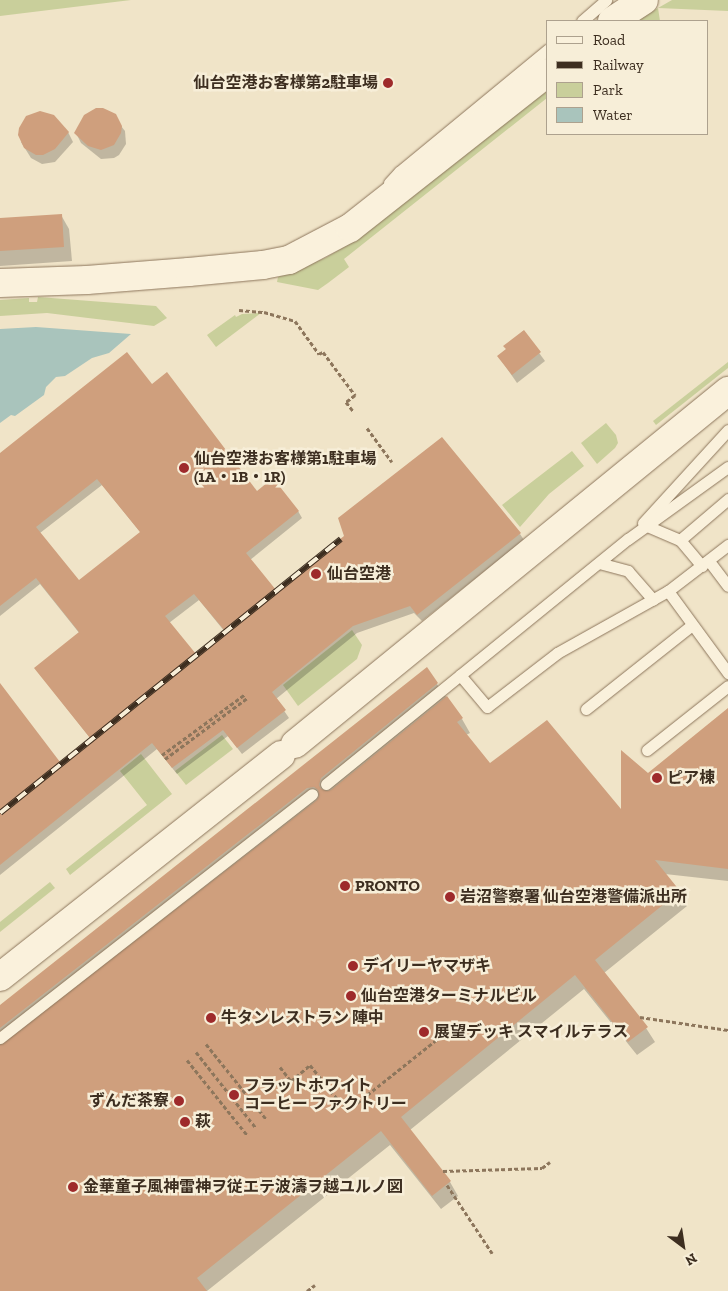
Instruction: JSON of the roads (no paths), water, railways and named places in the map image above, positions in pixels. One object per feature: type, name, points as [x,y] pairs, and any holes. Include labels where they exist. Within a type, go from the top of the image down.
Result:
[{"type":"street","points":[[614,20],[644,0]]},
{"type":"street","points":[[0,283],[87,280],[263,266],[289,260],[350,228],[546,74]]},
{"type":"street","points":[[0,977],[288,749],[728,390]]},
{"type":"lane","points":[[583,20],[606,0]]},
{"type":"lane","points":[[350,228],[399,172],[546,51]]},
{"type":"lane","points":[[628,539],[728,430]]},
{"type":"lane","points":[[326,784],[628,539],[728,467]]},
{"type":"lane","points":[[680,540],[728,499]]},
{"type":"lane","points":[[647,526],[680,540],[728,586]]},
{"type":"lane","points":[[460,675],[487,707],[557,653],[668,591],[728,546]]},
{"type":"lane","points":[[599,563],[628,571],[653,600]]},
{"type":"lane","points":[[668,591],[728,673]]},
{"type":"lane","points":[[586,709],[692,625]]},
{"type":"lane","points":[[646,750],[728,686]]},
{"type":"lane","points":[[0,1038],[312,794]]},
{"type":"water","points":[[36,327],[131,334],[109,353],[92,358],[65,376],[56,377],[46,387],[44,395],[15,416],[11,415],[0,423],[0,329]]},
{"type":"railway","points":[[0,813],[341,539]]},
{"type":"place","name":"仙台空港お客様第2駐車場","points":[[388,83]]},
{"type":"place","name":"仙台空港お客様第1駐車場 (1A・1B・1R)","points":[[184,468]]},
{"type":"place","name":"仙台空港","points":[[316,574]]},
{"type":"place","name":"ピア棟","points":[[657,778]]},
{"type":"place","name":"PRONTO","points":[[345,886]]},
{"type":"place","name":"岩沼警察署 仙台空港警備派出所","points":[[450,897]]},
{"type":"place","name":"デイリーヤマザキ","points":[[353,966]]},
{"type":"place","name":"仙台空港ターミナルビル","points":[[351,996]]},
{"type":"place","name":"牛タンレストラン 陣中","points":[[211,1018]]},
{"type":"place","name":"展望デッキ スマイルテラス","points":[[424,1032]]},
{"type":"place","name":"フラットホワイト コーヒー ファクトリー","points":[[234,1095]]},
{"type":"place","name":"ずんだ茶寮","points":[[179,1101]]},
{"type":"place","name":"萩","points":[[185,1122]]},
{"type":"place","name":"金華童子風神雷神ヲ従エテ波濤ヲ越ユルノ図","points":[[73,1187]]}]
